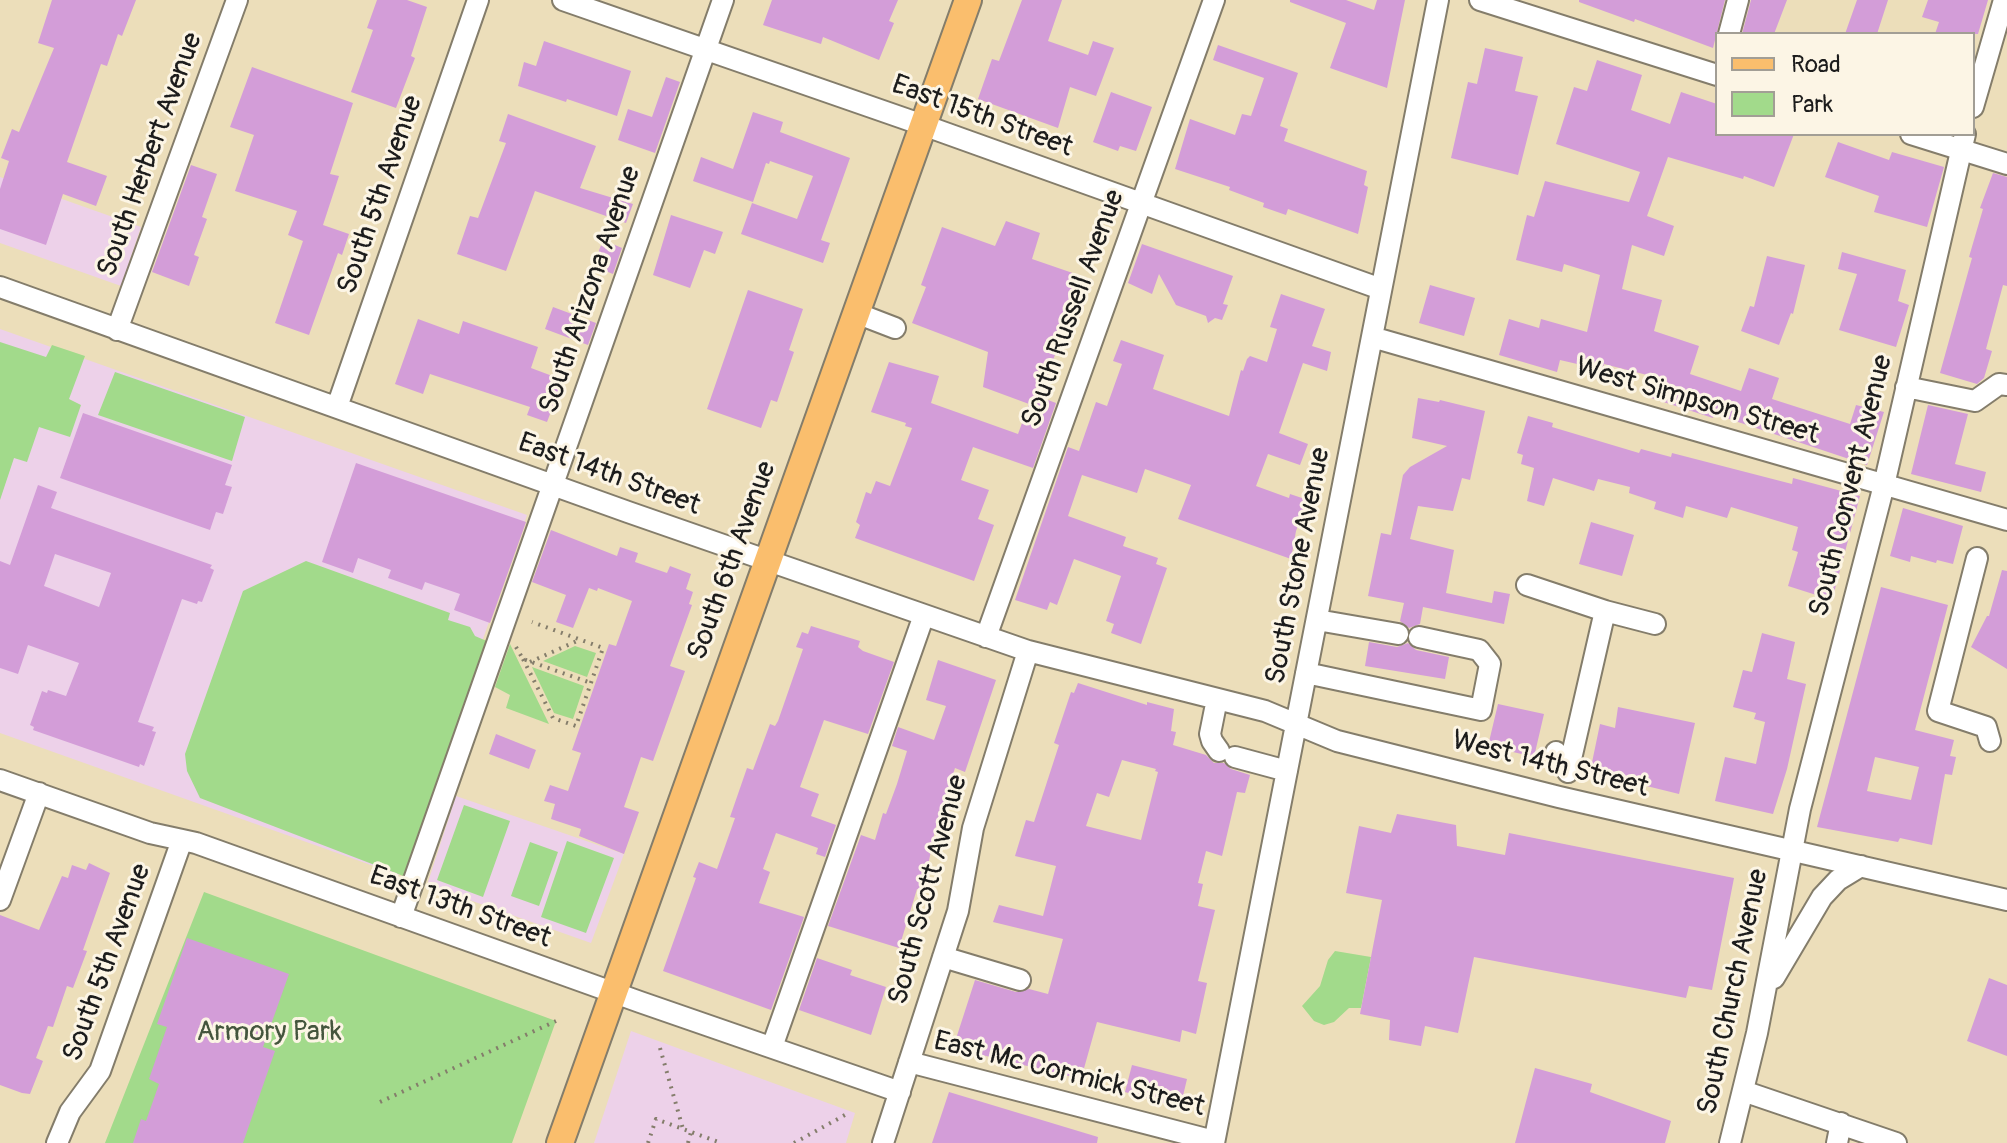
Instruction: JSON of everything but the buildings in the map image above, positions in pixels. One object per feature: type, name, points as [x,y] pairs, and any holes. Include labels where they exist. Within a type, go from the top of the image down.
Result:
[{"type":"main road","name":"South 6th Avenue","points":[[560,1143],[968,0]]},
{"type":"street","name":"South Herbert Avenue","points":[[117,330],[237,0]]},
{"type":"street","name":"South 5th Avenue","points":[[337,407],[478,0]]},
{"type":"street","name":"East 15th Street","points":[[563,0],[1381,289]]},
{"type":"street","name":"South Arizona Avenue","points":[[401,917],[723,0]]},
{"type":"street","name":"South Russell Avenue","points":[[986,637],[1214,0]]},
{"type":"street","name":"South Stone Avenue","points":[[1214,1142],[1438,0]]},
{"type":"street","points":[[1480,0],[1715,74]]},
{"type":"street","points":[[1730,32],[1738,0]]},
{"type":"street","points":[[1975,100],[2004,0]]},
{"type":"street","points":[[1924,136],[1963,142],[2007,164]]},
{"type":"street","name":"South Convent Avenue","points":[[1792,851],[1800,809],[1884,485],[1963,142]]},
{"type":"street","name":"East 14th Street","points":[[0,287],[986,637],[1028,651],[1265,711],[1297,725]]},
{"type":"street","points":[[856,313],[895,328]]},
{"type":"street","name":"West Simpson Street","points":[[1372,337],[2007,520]]},
{"type":"street","points":[[1906,387],[1975,401],[1999,384],[2007,385]]},
{"type":"street","points":[[1977,558],[1938,711],[1986,727],[1990,741]]},
{"type":"street","points":[[1527,585],[1655,624]]},
{"type":"street","points":[[1556,752],[1568,772],[1605,611]]},
{"type":"street","points":[[772,1047],[924,615]]},
{"type":"street","points":[[1317,620],[1398,634]]},
{"type":"street","points":[[1306,673],[1481,710],[1490,664],[1479,650],[1419,637]]},
{"type":"street","name":"South Scott Avenue","points":[[883,1143],[960,902],[973,828],[1028,651]]},
{"type":"street","points":[[1217,699],[1210,734],[1216,749],[1287,771]]},
{"type":"street","name":"West 14th Street","points":[[1297,725],[1337,741],[2007,900]]},
{"type":"street","name":"East 13th Street","points":[[0,780],[150,833],[196,843],[900,1092]]},
{"type":"street","points":[[0,900],[39,793]]},
{"type":"street","name":"South 5th Avenue","points":[[57,1143],[70,1112],[100,1071],[182,840]]},
{"type":"street","name":"South Church Avenue","points":[[1730,1143],[1764,995],[1792,851]]},
{"type":"street","points":[[1764,995],[1822,897],[1838,880],[1861,866]]},
{"type":"street","points":[[943,957],[1020,980]]},
{"type":"street","name":"East Mc Cormick Street","points":[[909,1062],[1214,1142]]},
{"type":"street","points":[[1743,1091],[1839,1133],[1896,1143]]},
{"type":"path","points":[[504,624],[553,718],[576,726],[603,648],[532,622]]},
{"type":"path","points":[[530,662],[579,640]]},
{"type":"path","points":[[523,659],[591,683]]},
{"type":"path","points":[[380,1102],[556,1021]]},
{"type":"path","points":[[660,1048],[683,1129]]},
{"type":"path","points":[[794,1143],[845,1115]]},
{"type":"path","points":[[648,1143],[656,1119],[721,1143]]},
{"type":"path","points":[[688,1143],[691,1132]]},
{"type":"shaded area","points":[[0,177],[141,227],[121,286],[0,243]]},
{"type":"shaded area","points":[[0,329],[527,515],[399,875],[0,733]]},
{"type":"shaded area","points":[[456,796],[624,854],[591,943],[427,885]]},
{"type":"shaded area","points":[[631,1031],[855,1113],[846,1143],[594,1143]]},
{"type":"green space","points":[[0,342],[46,357],[52,345],[85,356],[69,399],[81,405],[70,437],[39,427],[27,462],[14,458],[0,500]]},
{"type":"green space","points":[[115,372],[245,417],[232,461],[98,415]]},
{"type":"green space","points":[[306,561],[450,613],[448,620],[470,627],[475,636],[489,642],[406,877],[200,798],[187,771],[185,754],[243,591]]},
{"type":"green space","points":[[510,644],[549,724],[506,708],[510,695],[495,687]]},
{"type":"green space","points":[[575,646],[596,653],[587,677],[543,661]]},
{"type":"green space","points":[[532,667],[584,686],[573,719],[554,713]]},
{"type":"green space","points":[[464,805],[510,821],[483,897],[437,880]]},
{"type":"green space","points":[[567,841],[614,858],[586,933],[541,917]]},
{"type":"green space","points":[[530,842],[558,852],[539,906],[511,896]]},
{"type":"green space","name":"Armory Park","points":[[204,892],[556,1021],[512,1143],[105,1143]]},
{"type":"green space","points":[[1335,951],[1371,957],[1361,1008],[1349,1008],[1334,1022],[1324,1025],[1314,1021],[1302,1006],[1320,986],[1328,960]]}]
